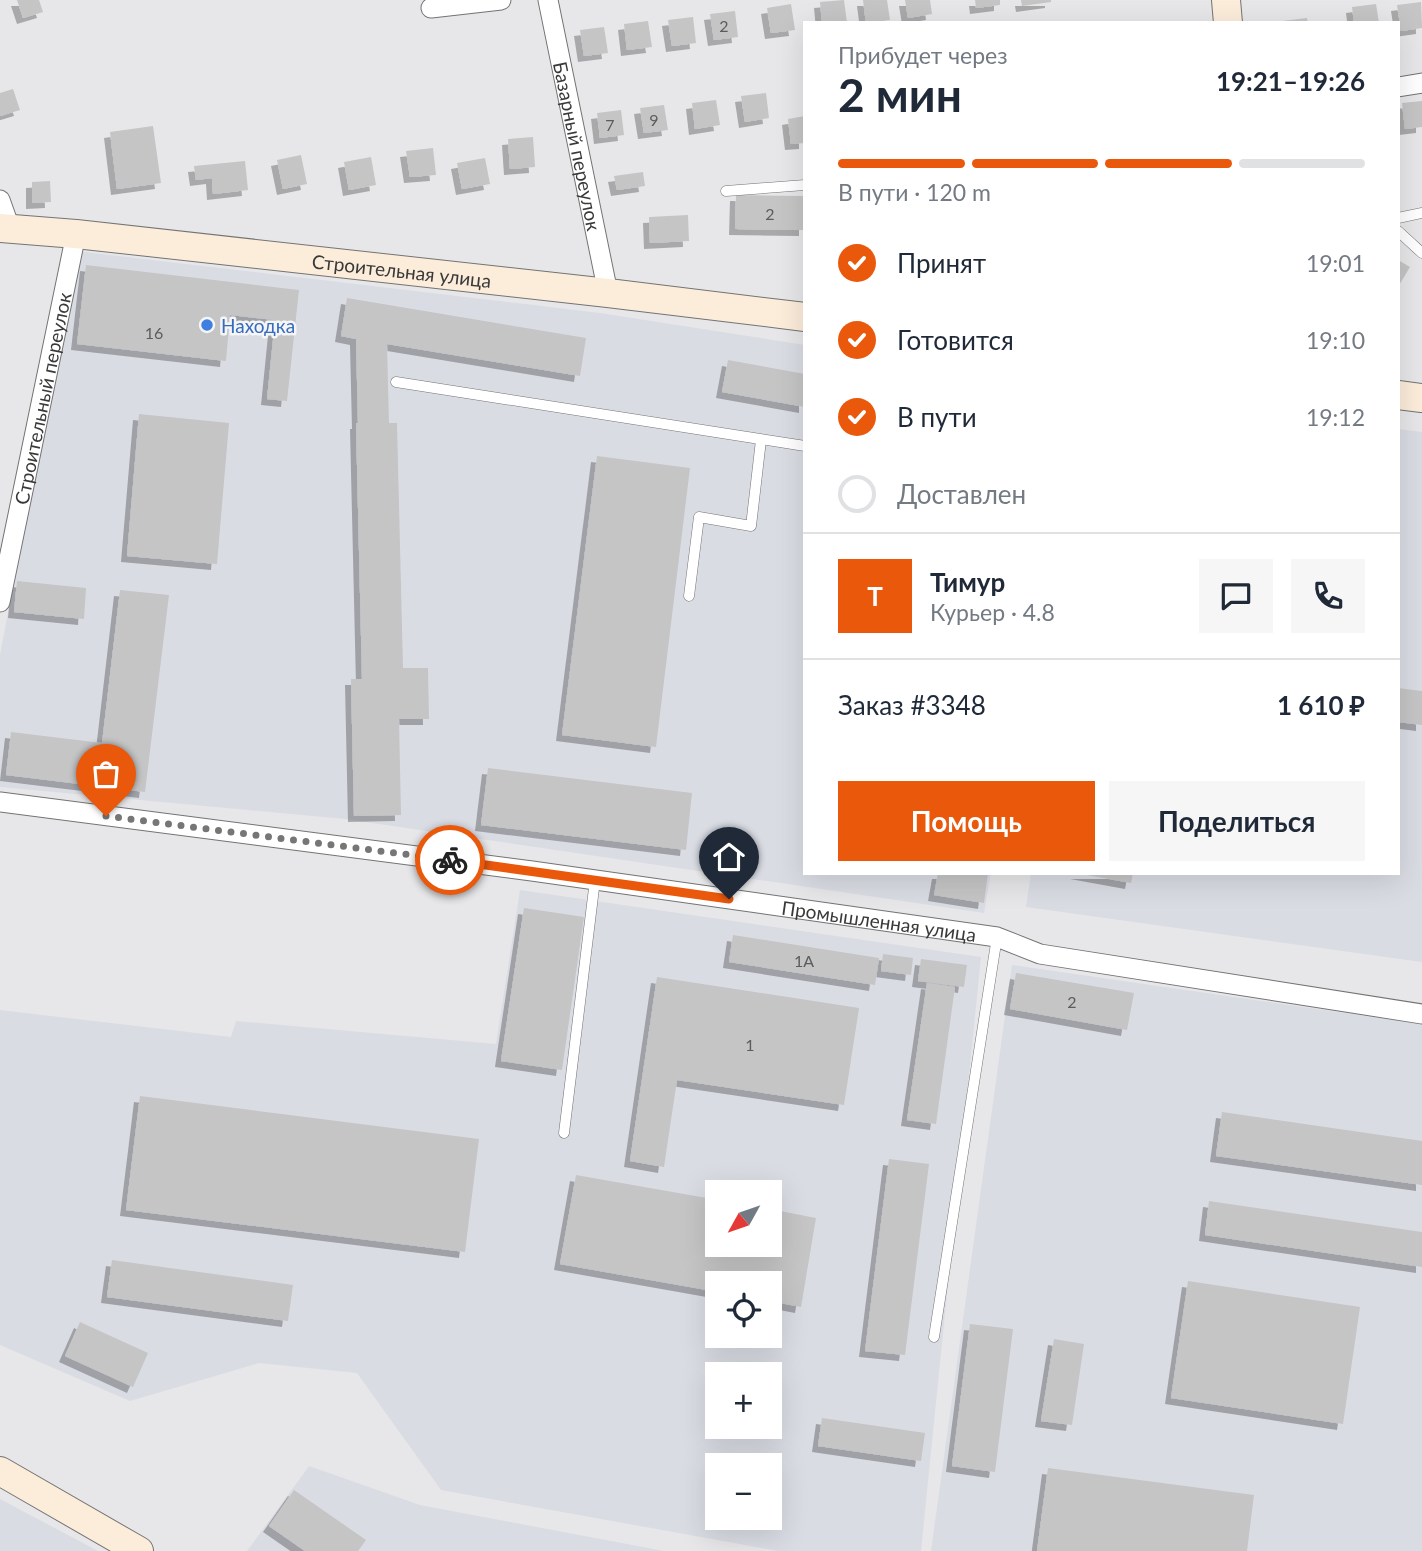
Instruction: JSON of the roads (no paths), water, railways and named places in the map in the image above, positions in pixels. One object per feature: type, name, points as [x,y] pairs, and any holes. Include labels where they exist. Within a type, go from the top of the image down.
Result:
[{"type":"main road","points":[[1226,0],[1228,21]]},
{"type":"main road","name":"Строительная улица","points":[[5,228],[803,317]]},
{"type":"main road","points":[[1400,395],[1422,398]]},
{"type":"main road","points":[[0,1471],[139,1551]]},
{"type":"street","points":[[431,8],[501,0]]},
{"type":"street","name":"Базарный переулок","points":[[548,0],[608,293]]},
{"type":"street","points":[[1400,87],[1422,83]]},
{"type":"street","points":[[0,200],[5,228]]},
{"type":"street","name":"Строительный переулок","points":[[0,603],[76,234]]},
{"type":"street","name":"Промышленная улица","points":[[0,802],[595,880],[998,937],[1040,954],[1422,1014]]},
{"type":"lane","points":[[726,191],[803,185]]},
{"type":"lane","points":[[1400,218],[1422,213]]},
{"type":"lane","points":[[1400,234],[1422,253]]},
{"type":"lane","points":[[396,382],[803,446]]},
{"type":"lane","points":[[689,596],[699,517],[751,526],[761,440]]},
{"type":"lane","points":[[564,1133],[595,880]]},
{"type":"lane","points":[[934,1337],[998,937]]},
{"type":"place","name":"Находка","points":[[207,325]]}]
